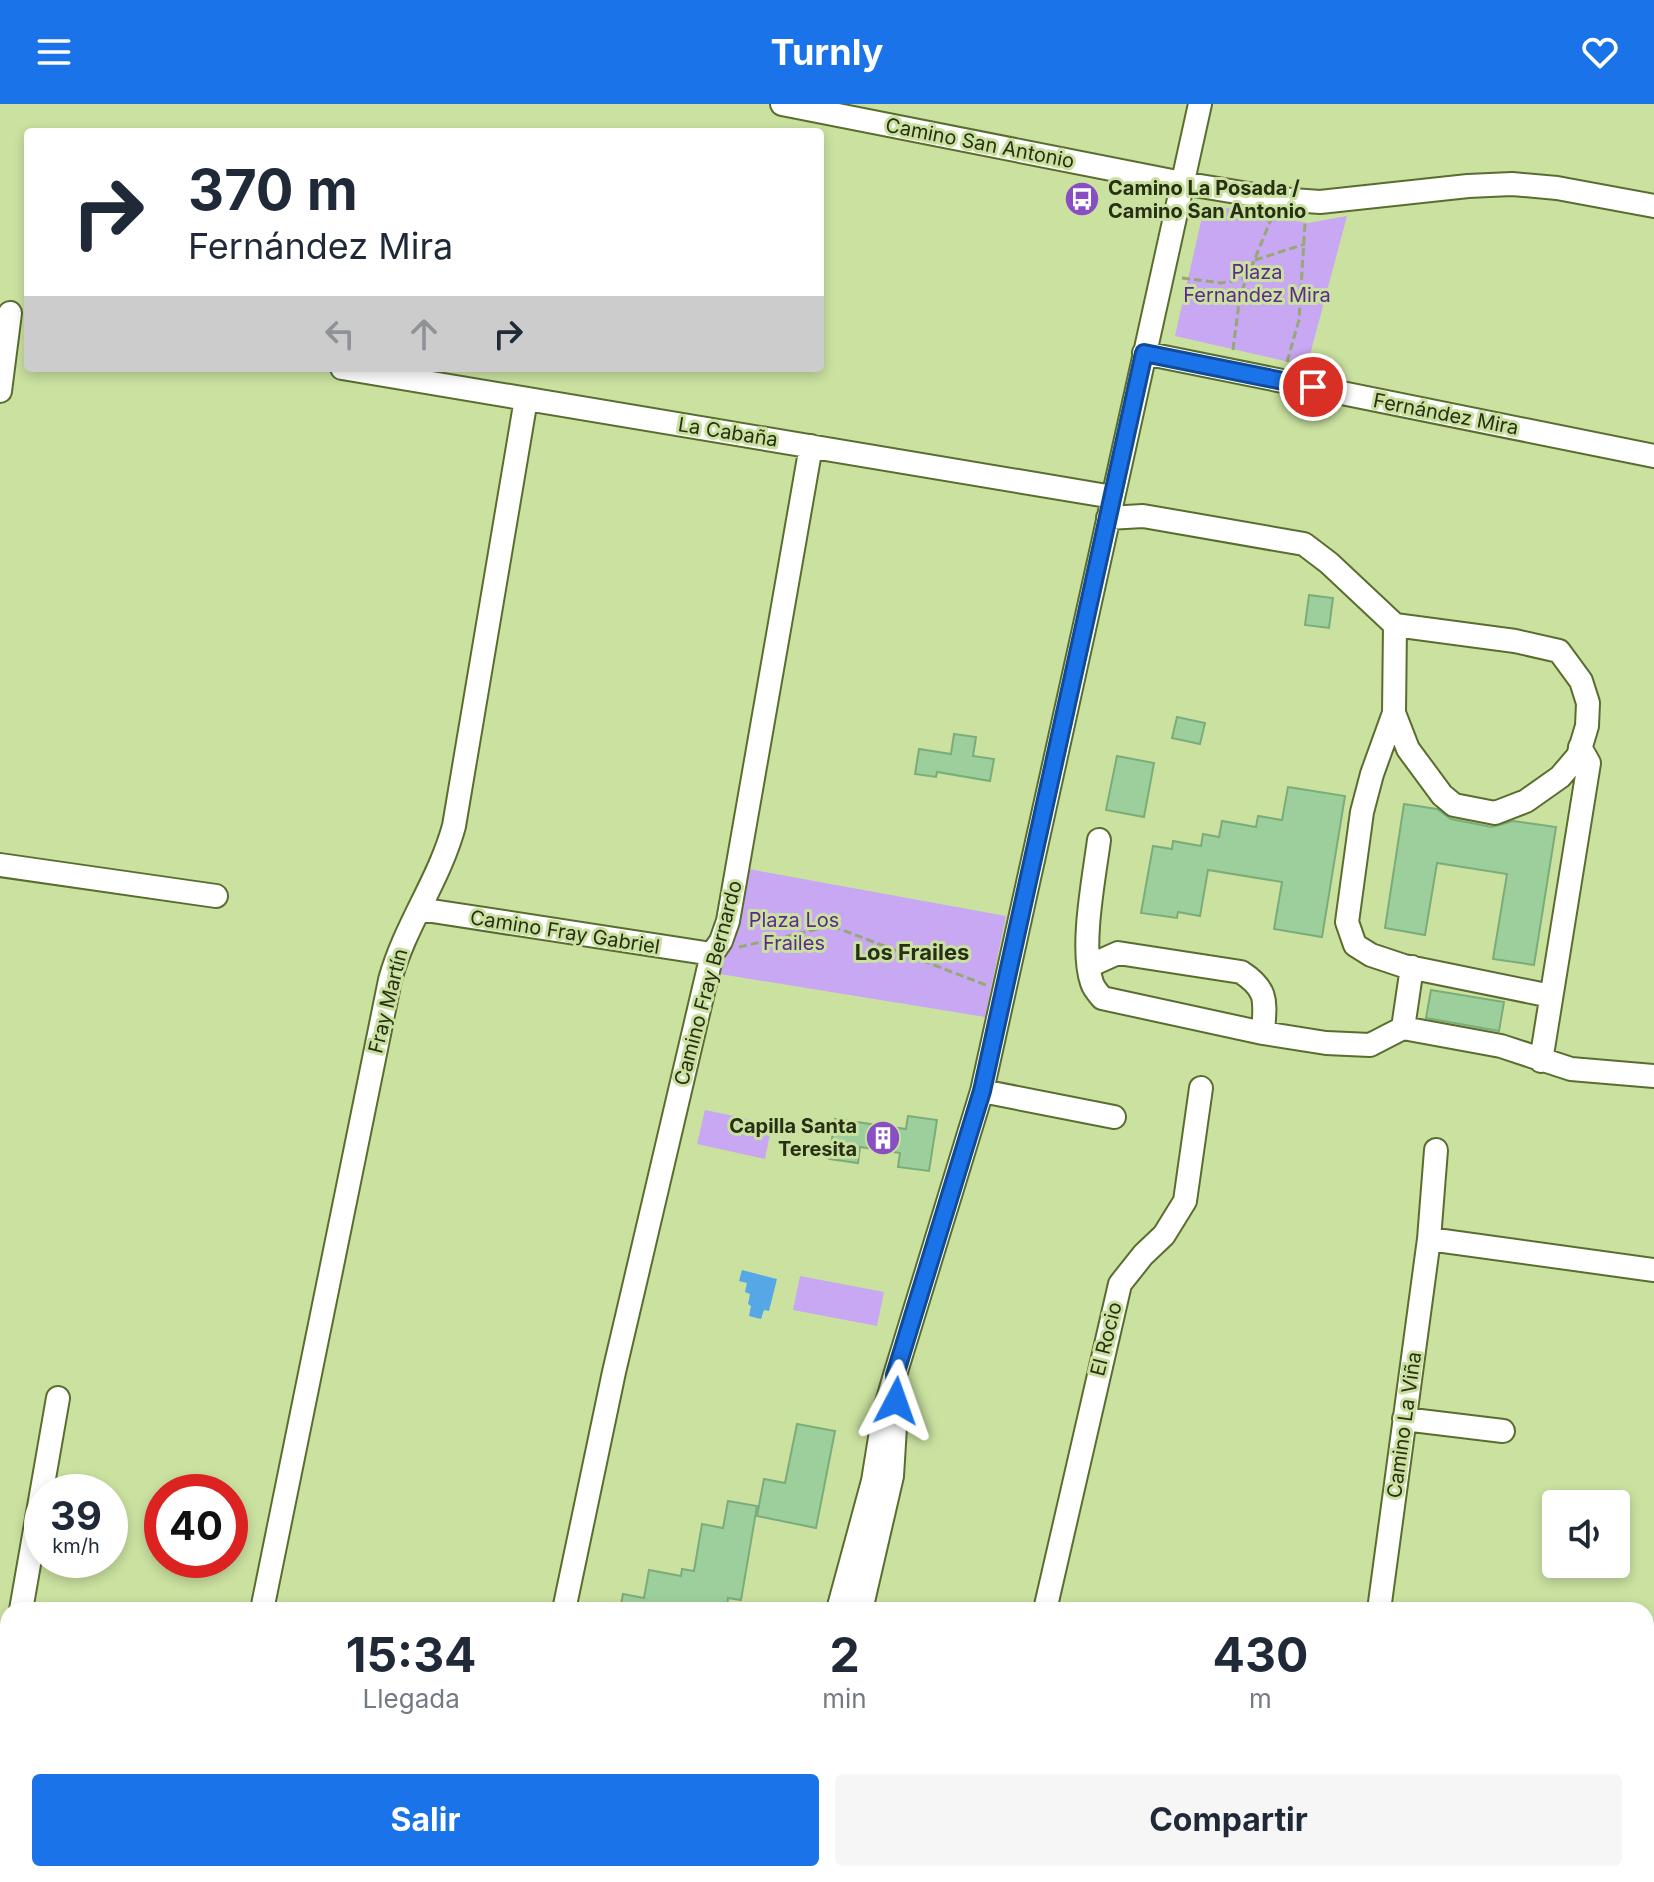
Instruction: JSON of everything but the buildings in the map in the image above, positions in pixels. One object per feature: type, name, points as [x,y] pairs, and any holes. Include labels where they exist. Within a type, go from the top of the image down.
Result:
[{"type":"street","name":"Camino San Antonio","points":[[782,104],[1182,183],[1279,199],[1336,201],[1512,184],[1557,188],[1654,206]]},
{"type":"street","points":[[840,1602],[873,1481],[884,1413],[982,1091],[1200,104]]},
{"type":"street","points":[[0,391],[13,313]]},
{"type":"street","name":"Fernández Mira","points":[[1144,353],[1654,456]]},
{"type":"street","name":"La Cabaña","points":[[366,372],[811,446],[1111,507],[1138,529],[1329,563],[1395,625]]},
{"type":"street","name":"Fray Martín","points":[[264,1602],[390,980],[404,939],[444,860],[454,826],[526,399]]},
{"type":"street","name":"Camino Fray Bernardo","points":[[566,1602],[614,1372],[712,954],[721,941],[728,921],[811,446]]},
{"type":"street","points":[[1394,713],[1408,749],[1442,795],[1454,805],[1495,813],[1526,801],[1560,777],[1578,756],[1587,726],[1588,703],[1581,681],[1559,651],[1515,641],[1395,625],[1394,713],[1362,812],[1347,922],[1355,945],[1371,955],[1412,967],[1551,996]]},
{"type":"street","points":[[1541,1061],[1589,763],[1580,747]]},
{"type":"street","points":[[1099,840],[1089,921],[1089,966],[1092,986],[1102,998],[1263,1033],[1326,1043],[1370,1045],[1403,1028],[1501,1046],[1571,1069],[1654,1076]]},
{"type":"street","points":[[0,865],[216,896]]},
{"type":"street","name":"Camino Fray Gabriel","points":[[419,909],[712,954]]},
{"type":"street","points":[[1089,966],[1118,953],[1241,972],[1258,983],[1265,1005],[1263,1033]]},
{"type":"street","points":[[1403,1028],[1412,967]]},
{"type":"street","name":"El Rocio","points":[[1047,1602],[1120,1284],[1164,1235],[1185,1201],[1201,1088]]},
{"type":"street","points":[[982,1091],[1114,1117]]},
{"type":"street","name":"Camino La Viña","points":[[1380,1602],[1429,1239],[1436,1150]]},
{"type":"street","points":[[1429,1239],[1654,1270]]},
{"type":"street","points":[[863,1602],[894,1465],[895,1375]]},
{"type":"street","points":[[22,1602],[58,1398]]},
{"type":"street","points":[[1404,1419],[1503,1431]]},
{"type":"path","points":[[1230,370],[1240,295],[1279,199]]},
{"type":"path","points":[[1282,381],[1299,320],[1305,202]]},
{"type":"path","points":[[1255,260],[1305,244]]},
{"type":"path","points":[[1162,276],[1221,283],[1248,278]]},
{"type":"path","points":[[712,954],[832,926],[1004,993]]},
{"type":"green space","name":"Plaza Fernandez Mira","points":[[1205,204],[1308,223],[1347,216],[1307,366],[1175,336]]},
{"type":"green space","name":"Plaza Los Frailes","points":[[743,868],[1006,916],[985,1017],[720,974]]},
{"type":"green space","points":[[705,1110],[772,1124],[765,1159],[697,1144]]},
{"type":"green space","points":[[800,1276],[884,1292],[877,1326],[793,1310]]},
{"type":"water","points":[[742,1270],[777,1279],[769,1311],[764,1310],[761,1319],[749,1316],[751,1306],[748,1304],[750,1294],[745,1292],[747,1283],[739,1281]]},
{"type":"place","name":"Camino La Posada / Camino San Antonio","points":[[1082,199]]},
{"type":"place","name":"Capilla Santa Teresita","points":[[883,1138]]},
{"type":"district","name":"Los Frailes","points":[[912,952]]},
{"type":"route","points":[[896,1401],[895,1375],[982,1091],[1144,353],[1313,387]]}]
